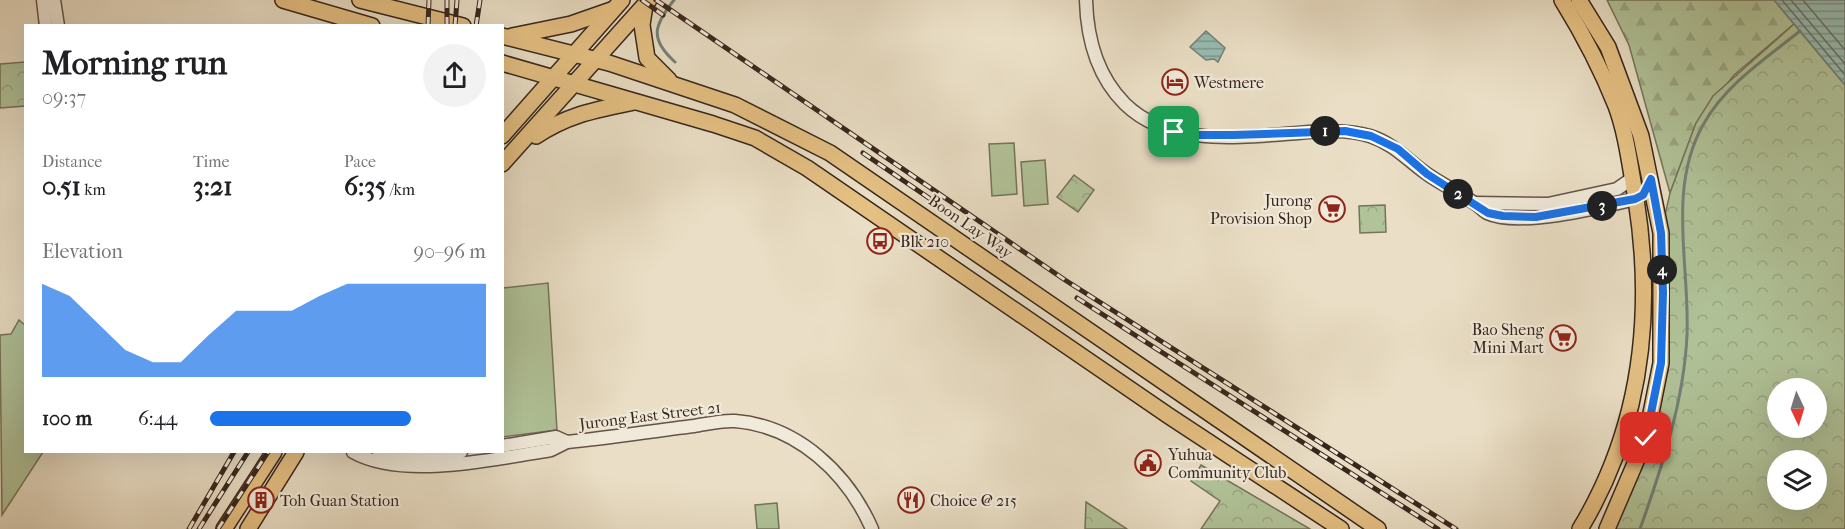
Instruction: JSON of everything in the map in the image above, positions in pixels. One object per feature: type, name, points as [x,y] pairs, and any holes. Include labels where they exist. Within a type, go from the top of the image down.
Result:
[{"type":"main road","points":[[283,0],[365,24]]},
{"type":"main road","points":[[360,0],[456,24]]},
{"type":"main road","points":[[1579,0],[1615,64],[1641,136],[1661,233],[1663,293],[1661,363],[1646,438],[1606,529]]},
{"type":"main road","points":[[1565,1],[1583,32],[1616,106],[1628,145],[1644,298],[1634,390],[1626,428],[1597,500],[1580,529]]},
{"type":"main road","points":[[504,162],[520,147],[647,2]]},
{"type":"main road","points":[[647,2],[642,25],[647,58],[671,82]]},
{"type":"main road","points":[[504,36],[571,24],[617,5]]},
{"type":"main road","points":[[504,134],[554,80],[617,5]]},
{"type":"main road","name":"Boon Lay Way","points":[[504,36],[596,59],[735,105],[834,155],[1378,529]]},
{"type":"main road","points":[[504,64],[554,80],[637,101],[755,138],[807,168],[1169,416],[1341,529]]},
{"type":"main road","points":[[520,147],[559,121],[591,110],[637,101]]},
{"type":"main road","points":[[1635,199],[1643,195],[1651,179]]},
{"type":"main road","points":[[224,529],[273,453]]},
{"type":"main road","points":[[248,529],[295,453]]},
{"type":"street","points":[[43,0],[46,24]]},
{"type":"street","points":[[54,0],[58,24]]},
{"type":"street","points":[[1086,0],[1089,36],[1098,66],[1113,93],[1138,116],[1174,132],[1192,135],[1345,131],[1371,136],[1398,149],[1427,174],[1488,213],[1536,217],[1635,199]]},
{"type":"street","points":[[1475,203],[1548,204],[1617,189],[1633,178]]},
{"type":"street","name":"Jurong East Street 21","points":[[356,453],[385,464],[414,467],[551,450],[567,442],[735,421],[769,430],[807,447],[834,470],[860,503],[872,529]]},
{"type":"street","name":"Jurong East Street 21","points":[[504,446],[556,437],[567,442]]},
{"type":"street","points":[[386,453],[416,457],[452,453]]},
{"type":"green space","points":[[1607,0],[1774,0],[1794,24],[1734,75],[1696,123],[1670,193],[1629,45]]},
{"type":"green space","points":[[1794,24],[1845,85],[1845,529],[1607,529],[1646,438],[1661,363],[1661,233],[1670,193],[1696,123],[1713,96]]},
{"type":"green space","points":[[24,62],[24,106],[0,108],[0,64]]},
{"type":"green space","points":[[1014,143],[1017,194],[992,196],[989,144]]},
{"type":"green space","points":[[1045,160],[1048,204],[1024,206],[1021,162]]},
{"type":"green space","points":[[1074,175],[1094,190],[1078,212],[1057,197]]},
{"type":"green space","points":[[1385,205],[1386,232],[1360,233],[1359,206]]},
{"type":"green space","points":[[548,283],[557,430],[504,437],[504,288]]},
{"type":"green space","points":[[19,320],[24,324],[24,453],[42,453],[2,515],[0,335],[11,334]]},
{"type":"green space","points":[[1201,465],[1310,529],[1201,529],[1220,501],[1191,481]]},
{"type":"green space","points":[[1086,502],[1127,529],[1085,529]]},
{"type":"green space","points":[[777,503],[779,529],[757,529],[755,505]]},
{"type":"water","points":[[1774,0],[1845,0],[1845,85]]},
{"type":"water","points":[[1206,31],[1225,48],[1218,62],[1214,59],[1206,60],[1190,47]]},
{"type":"waterway","points":[[674,0],[662,17],[657,32],[661,46],[675,62]]},
{"type":"waterway","points":[[1640,529],[1671,434],[1685,360],[1687,309],[1683,201],[1692,150],[1703,125],[1723,97],[1734,85],[1800,31]]},
{"type":"railway","points":[[428,24],[429,0]]},
{"type":"railway","points":[[447,0],[447,24]]},
{"type":"railway","points":[[455,24],[457,0]]},
{"type":"railway","points":[[476,24],[480,0]]},
{"type":"railway","points":[[642,0],[663,15]]},
{"type":"railway","points":[[656,0],[1065,280],[1456,529]]},
{"type":"railway","points":[[863,153],[945,209]]},
{"type":"railway","points":[[1077,298],[1438,529]]},
{"type":"railway","points":[[189,529],[233,453]]},
{"type":"railway","points":[[199,529],[247,453]]},
{"type":"railway","points":[[218,529],[267,453]]},
{"type":"place","name":"Westmere","points":[[1175,82]]},
{"type":"place","name":"Jurong Provision Shop","points":[[1332,209]]},
{"type":"place","name":"Blk 210","points":[[880,241]]},
{"type":"place","name":"Bao Sheng Mini Mart","points":[[1563,338]]},
{"type":"place","name":"Yuhua Community Club","points":[[1148,463]]},
{"type":"place","name":"Toh Guan Station","points":[[261,500]]},
{"type":"place","name":"Choice @ 215","points":[[911,500]]},
{"type":"route","points":[[1174,132],[1192,135],[1234,135],[1345,131],[1371,136],[1398,149],[1427,174],[1488,213],[1503,216],[1536,217],[1635,199],[1643,195],[1651,179],[1661,233],[1663,293],[1661,363],[1646,438]]}]
